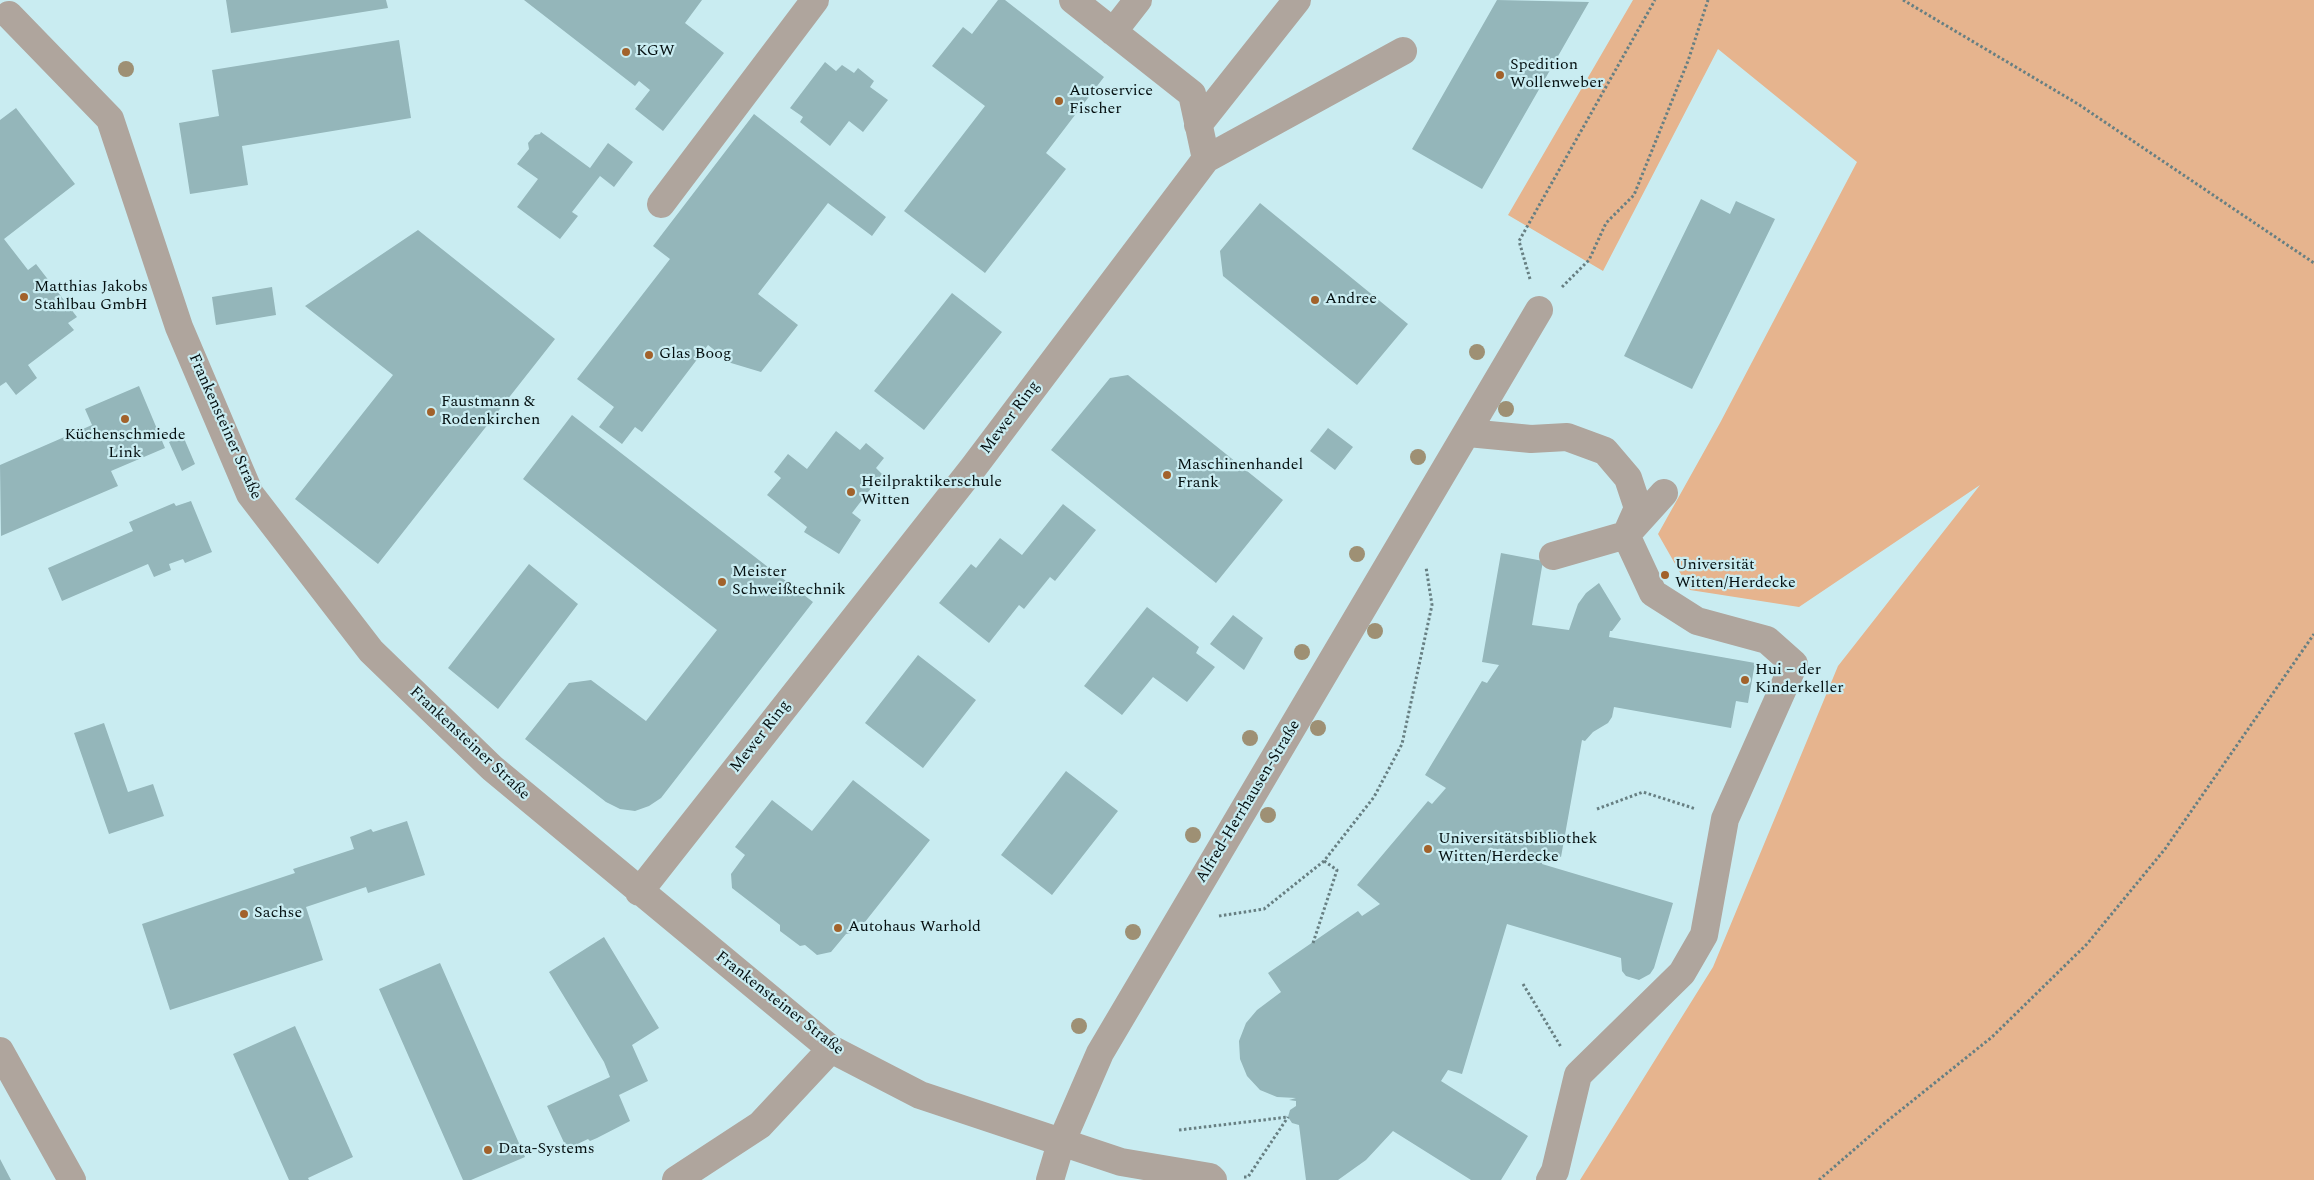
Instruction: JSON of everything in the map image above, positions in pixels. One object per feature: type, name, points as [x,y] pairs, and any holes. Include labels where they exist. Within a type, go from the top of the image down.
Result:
[{"type":"street","points":[[661,204],[815,0]]},
{"type":"street","points":[[1073,0],[1192,94],[1206,159],[1403,51]]},
{"type":"street","points":[[1113,32],[1138,0]]},
{"type":"street","points":[[1198,125],[1297,0]]},
{"type":"street","name":"Frankensteiner Straße","points":[[10,12],[110,119],[180,327],[250,494],[371,652],[492,768],[639,892],[831,1049],[920,1095],[1061,1143],[1121,1162],[1211,1178]]},
{"type":"street","name":"Mewer Ring","points":[[639,892],[972,468],[1206,159]]},
{"type":"street","name":"Alfred-Herrhausen-Straße","points":[[1050,1180],[1061,1143],[1100,1053],[1539,310]]},
{"type":"street","points":[[1468,433],[1531,439],[1567,437],[1605,451],[1628,478],[1638,508],[1626,535],[1653,593],[1697,621],[1767,640],[1794,664],[1725,819],[1704,935],[1682,973],[1653,1004],[1578,1075],[1555,1171],[1550,1180]]},
{"type":"street","points":[[1552,556],[1626,535],[1664,493]]},
{"type":"street","points":[[676,1180],[760,1125],[831,1049]]},
{"type":"street","points":[[0,1051],[72,1180]]},
{"type":"path","points":[[1655,0],[1519,240],[1539,310],[1589,260],[1606,222],[1634,194],[1688,61],[1708,0]]},
{"type":"path","points":[[1903,0],[2078,104],[2314,263]]},
{"type":"path","points":[[1177,923],[1264,909],[1324,861],[1374,797],[1402,744],[1432,604],[1426,566]]},
{"type":"path","points":[[1819,1180],[1886,1122],[1992,1037],[2087,944],[2165,849],[2314,634]]},
{"type":"path","points":[[1597,809],[1643,792],[1725,819]]},
{"type":"path","points":[[1313,943],[1337,870],[1324,861]]},
{"type":"path","points":[[1524,984],[1578,1075]]},
{"type":"path","points":[[1179,1130],[1288,1117],[1248,1177],[1211,1178]]},
{"type":"shaded area","points":[[1633,0],[2314,0],[2314,1180],[1580,1180],[1713,967],[1838,666],[1980,485],[1799,607],[1690,590],[1658,534],[1720,423],[1857,162],[1718,49],[1603,271],[1508,215]]},
{"type":"building","points":[[226,0],[386,0],[388,8],[231,33]]},
{"type":"building","name":"KGW","points":[[524,0],[702,0],[685,23],[724,53],[663,131],[635,109],[650,90],[639,81],[635,86]]},
{"type":"building","points":[[998,0],[1005,0],[1104,77],[1046,153],[1066,169],[985,273],[904,211],[985,106],[932,66],[963,27],[972,34]]},
{"type":"building","name":"Spedition Wollenweber","points":[[1497,0],[1589,2],[1482,189],[1412,149]]},
{"type":"building","points":[[399,40],[411,118],[242,146],[248,185],[190,194],[179,123],[219,116],[212,70]]},
{"type":"building","points":[[825,62],[836,71],[842,65],[854,73],[858,68],[874,81],[870,87],[888,100],[863,132],[849,121],[830,146],[800,122],[803,117],[790,108]]},
{"type":"building","points":[[16,108],[75,184],[4,239],[28,270],[36,264],[77,317],[68,323],[74,330],[28,365],[37,378],[16,395],[6,382],[0,386],[0,120]]},
{"type":"building","points":[[754,114],[886,217],[872,236],[828,203],[758,294],[798,325],[761,372],[731,363],[708,345],[642,432],[635,427],[622,444],[599,427],[614,407],[577,379],[670,259],[653,246]]},
{"type":"building","points":[[541,132],[590,168],[608,143],[633,162],[614,187],[600,176],[572,212],[578,216],[560,239],[517,207],[538,179],[517,164],[529,149],[528,143],[535,135]]},
{"type":"building","points":[[1701,199],[1730,214],[1736,201],[1775,219],[1692,389],[1624,356]]},
{"type":"building","name":"Andree","points":[[1260,203],[1408,324],[1357,385],[1223,276],[1220,251]]},
{"type":"building","name":"Faustmann & Rodenkirchen","points":[[418,230],[555,339],[378,564],[295,499],[393,375],[305,306]]},
{"type":"building","points":[[272,287],[276,315],[216,325],[212,297]]},
{"type":"building","points":[[952,293],[1002,332],[924,430],[874,391]]},
{"type":"building","name":"Maschinenhandel Frank","points":[[1128,375],[1283,500],[1216,583],[1051,450],[1110,378]]},
{"type":"building","points":[[139,386],[165,448],[111,471],[118,486],[1,536],[0,465],[92,425],[85,409]]},
{"type":"building","points":[[572,415],[813,602],[661,798],[649,806],[635,811],[620,809],[606,802],[525,739],[569,683],[591,680],[646,721],[717,630],[523,479]]},
{"type":"building","points":[[1328,428],[1353,447],[1335,470],[1310,451]]},
{"type":"building","points":[[836,431],[860,450],[866,443],[884,458],[876,468],[882,474],[852,513],[861,520],[839,554],[804,532],[807,527],[767,495],[781,478],[774,472],[788,454],[807,469]]},
{"type":"building","points":[[183,436],[195,464],[182,471],[169,442]]},
{"type":"building","points":[[191,501],[212,552],[185,563],[183,559],[169,564],[171,570],[154,577],[148,564],[62,601],[48,568],[133,531],[129,522],[174,503],[176,506]]},
{"type":"building","points":[[1063,504],[1096,530],[1055,581],[1050,577],[1024,609],[1019,605],[989,643],[939,603],[971,564],[976,568],[1000,538],[1022,555]]},
{"type":"building","points":[[1501,553],[1543,561],[1532,625],[1569,630],[1578,604],[1586,593],[1599,583],[1621,619],[1610,631],[1609,637],[1755,663],[1748,703],[1736,701],[1731,728],[1614,707],[1612,717],[1608,723],[1593,732],[1585,741],[1582,740],[1561,857],[1544,854],[1542,864],[1673,903],[1654,968],[1650,974],[1639,980],[1626,976],[1622,971],[1621,958],[1507,924],[1462,1074],[1448,1070],[1441,1081],[1528,1136],[1501,1180],[1471,1180],[1393,1131],[1366,1160],[1338,1180],[1306,1180],[1299,1125],[1292,1123],[1288,1117],[1290,1110],[1296,1106],[1296,1101],[1289,1100],[1296,1098],[1277,1097],[1260,1090],[1247,1076],[1240,1059],[1239,1041],[1246,1023],[1257,1010],[1281,992],[1268,973],[1358,911],[1362,916],[1380,904],[1357,885],[1428,801],[1432,804],[1446,788],[1425,775],[1482,681],[1487,683],[1499,665],[1482,662]]},
{"type":"building","points":[[529,564],[578,604],[498,709],[448,668]]},
{"type":"building","points":[[1147,607],[1199,647],[1196,653],[1215,667],[1187,702],[1153,677],[1122,715],[1084,686]]},
{"type":"building","points":[[1233,615],[1263,638],[1244,670],[1210,644]]},
{"type":"building","points":[[918,655],[976,700],[923,768],[865,723]]},
{"type":"building","points":[[104,723],[128,792],[153,784],[164,816],[109,834],[74,733]]},
{"type":"building","points":[[1066,771],[1118,811],[1052,895],[1001,855]]},
{"type":"building","points":[[853,780],[930,840],[857,932],[846,934],[831,952],[817,955],[805,945],[800,946],[780,931],[780,925],[732,888],[731,874],[745,855],[735,847],[772,800],[812,831]]},
{"type":"building","points":[[407,821],[425,875],[368,893],[366,887],[306,907],[323,960],[170,1010],[142,924],[295,873],[293,869],[354,849],[350,837],[371,829],[373,832]]},
{"type":"building","points":[[604,937],[659,1028],[632,1045],[648,1081],[619,1095],[630,1121],[597,1138],[590,1141],[588,1139],[567,1149],[547,1106],[610,1077],[604,1062],[549,972]]},
{"type":"building","points":[[440,963],[525,1157],[471,1180],[463,1180],[379,989]]},
{"type":"building","points":[[295,1026],[353,1157],[308,1178],[309,1180],[289,1180],[233,1054]]},
{"type":"building","points":[[0,1159],[11,1180],[0,1180]]},
{"type":"place","name":"KGW","points":[[626,52]]},
{"type":"place","name":"Spedition Wollenweber","points":[[1500,75]]},
{"type":"place","name":"Autoservice Fischer","points":[[1059,101]]},
{"type":"place","name":"Matthias Jakobs Stahlbau GmbH","points":[[24,297]]},
{"type":"place","name":"Andree","points":[[1315,300]]},
{"type":"place","name":"Glas Boog","points":[[649,355]]},
{"type":"place","name":"Faustmann & Rodenkirchen","points":[[431,412]]},
{"type":"place","name":"Küchenschmiede Link","points":[[125,419]]},
{"type":"place","name":"Maschinenhandel Frank","points":[[1167,475]]},
{"type":"place","name":"Heilpraktikerschule Witten","points":[[851,492]]},
{"type":"place","name":"Universität Witten/Herdecke","points":[[1665,575]]},
{"type":"place","name":"Meister Schweißtechnik","points":[[722,582]]},
{"type":"place","name":"Hui – der Kinderkeller","points":[[1745,680]]},
{"type":"place","name":"Universitätsbibliothek Witten/Herdecke","points":[[1428,849]]},
{"type":"place","name":"Sachse","points":[[244,914]]},
{"type":"place","name":"Autohaus Warhold","points":[[838,928]]},
{"type":"place","name":"Data-Systems","points":[[488,1150]]}]
